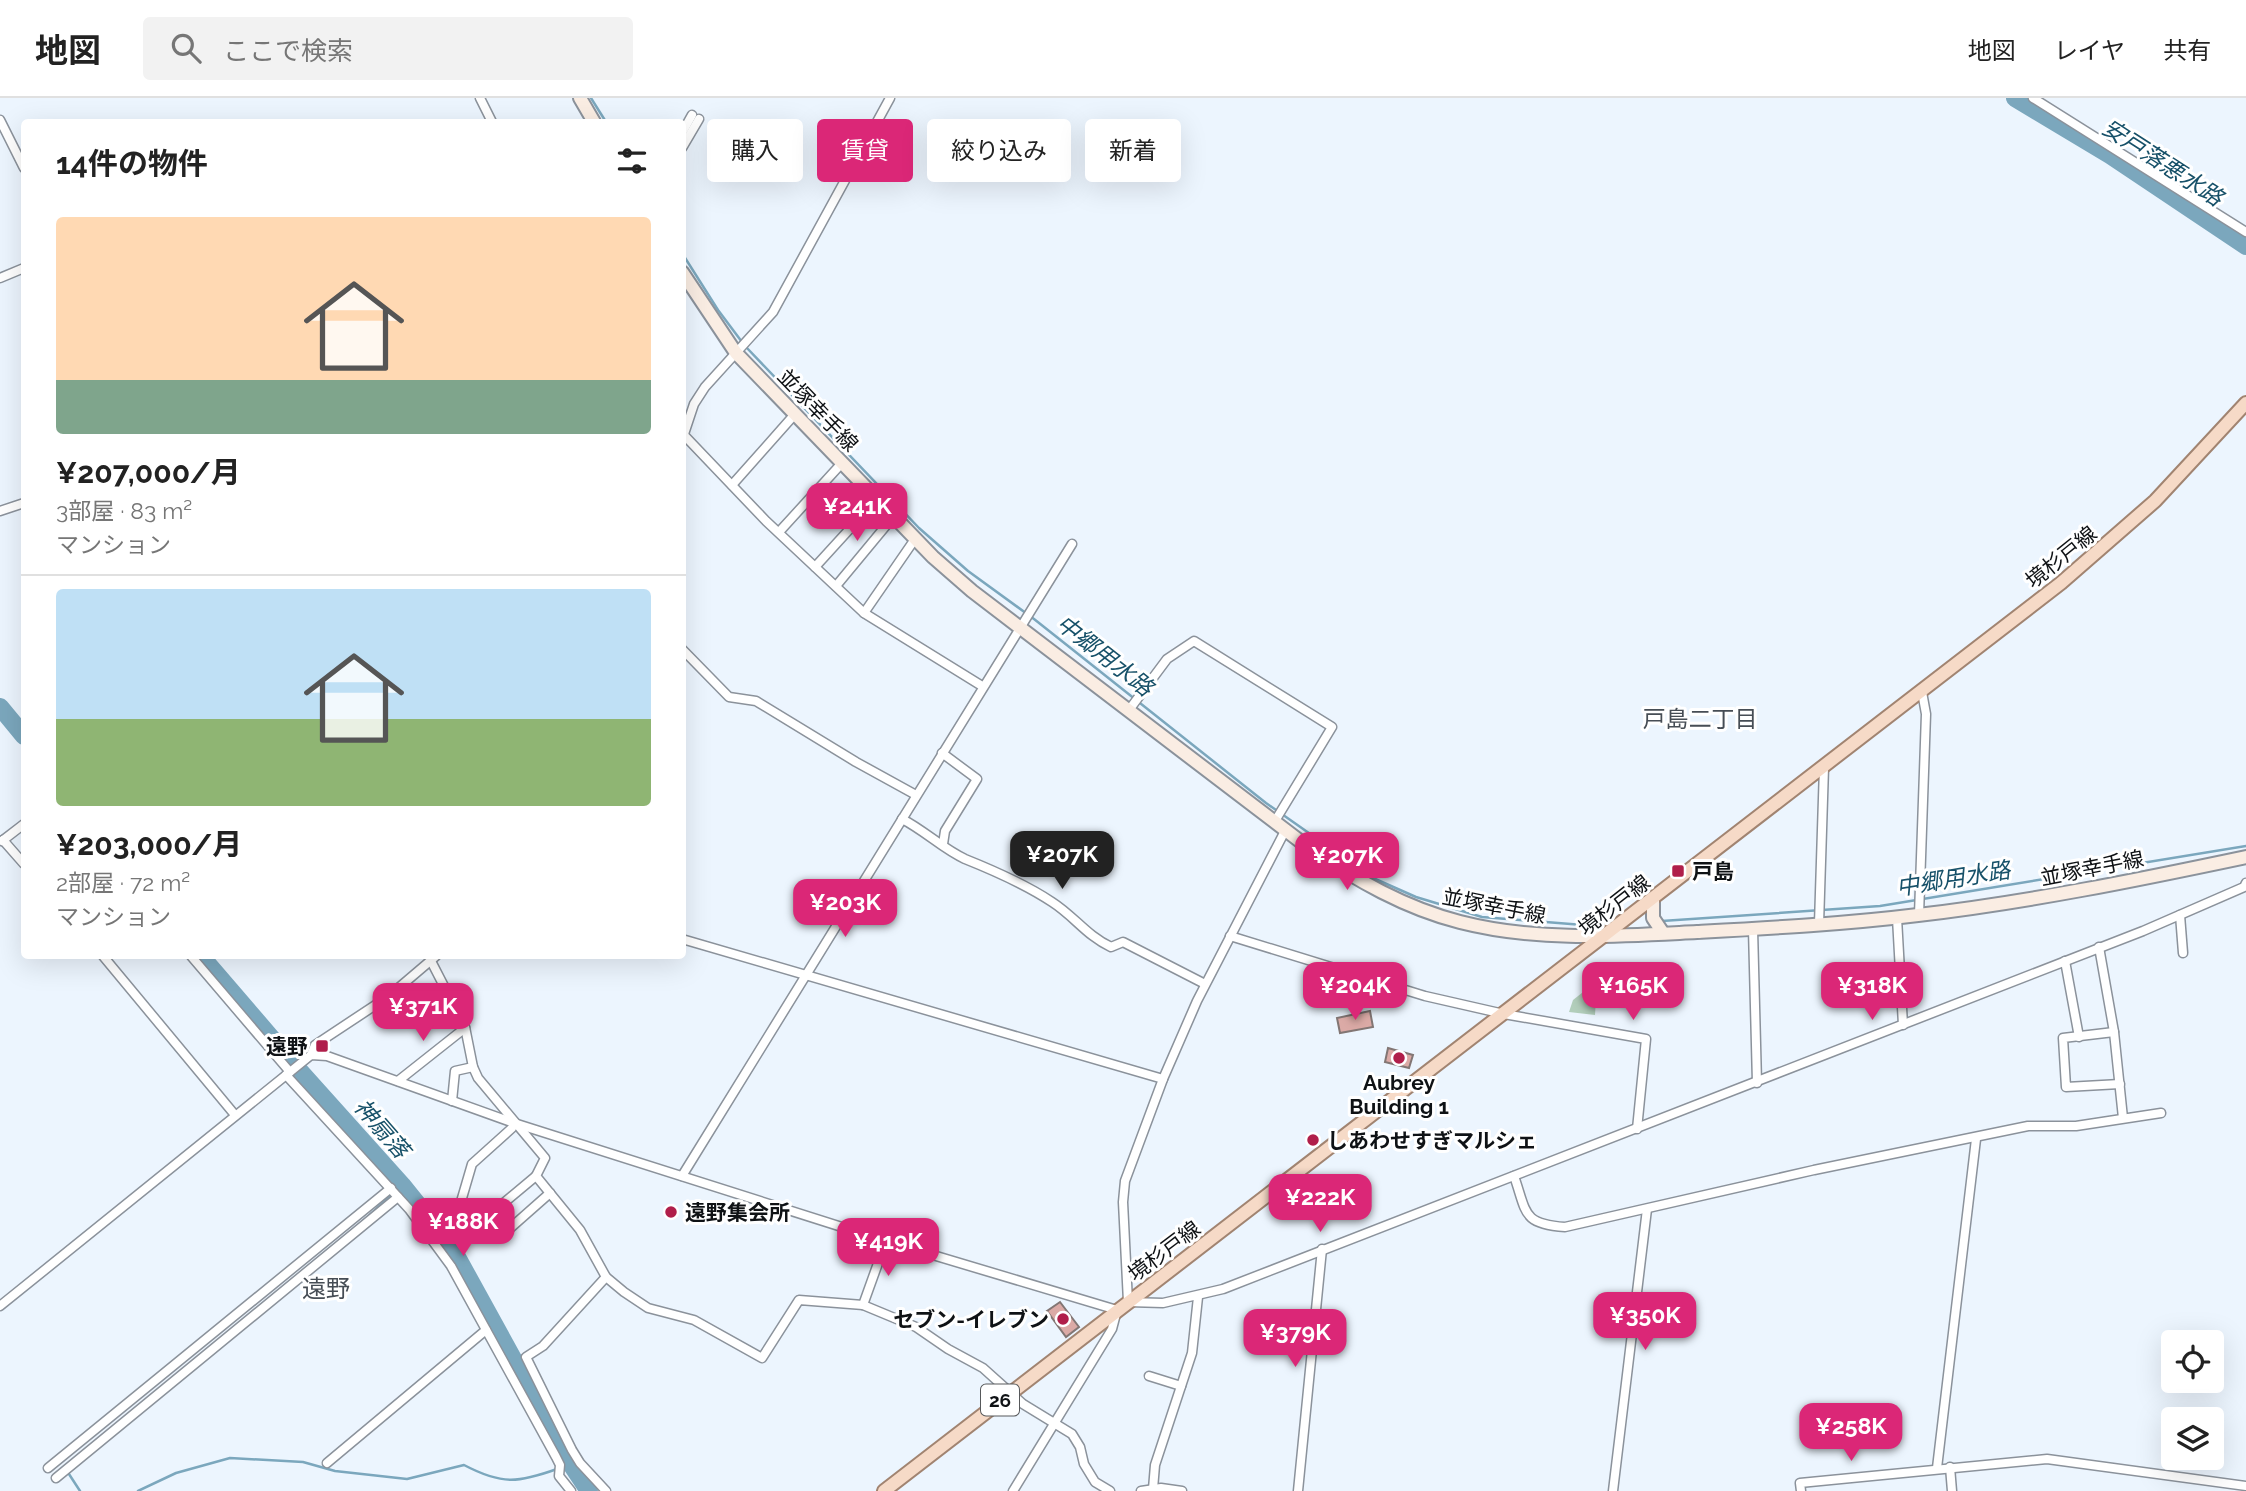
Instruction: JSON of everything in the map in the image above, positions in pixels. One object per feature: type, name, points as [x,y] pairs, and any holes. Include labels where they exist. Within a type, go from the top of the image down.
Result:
[{"type":"main road","points":[[579,98],[592,119]]},
{"type":"main road","name":"並塚幸手線","points":[[686,278],[736,353],[915,539],[972,591],[1340,870],[1392,898],[1436,916],[1516,933],[1557,936],[1753,929],[1897,918],[2049,897],[2246,857]]},
{"type":"main road","name":"境杉戸線","points":[[884,1491],[895,1486],[1011,1391],[1922,692],[2114,538],[2155,501],[2246,402]]},
{"type":"main road","points":[[1653,898],[1653,918],[1662,933]]},
{"type":"street","points":[[480,98],[490,119]]},
{"type":"street","points":[[686,427],[694,404],[705,387],[773,312],[890,98]]},
{"type":"street","points":[[2033,98],[2246,232]]},
{"type":"street","points":[[686,128],[695,117],[686,138]]},
{"type":"street","points":[[0,120],[21,162]]},
{"type":"street","points":[[0,278],[21,269]]},
{"type":"street","points":[[732,485],[795,414]]},
{"type":"street","points":[[686,439],[864,612],[982,686]]},
{"type":"street","points":[[779,532],[842,463]]},
{"type":"street","points":[[815,567],[877,499]]},
{"type":"street","points":[[0,511],[21,504]]},
{"type":"street","points":[[836,586],[894,516]]},
{"type":"street","points":[[864,612],[915,539]]},
{"type":"street","points":[[682,1176],[1072,544]]},
{"type":"street","points":[[1013,1491],[1112,1329],[1122,1306],[1125,1181],[1163,1079],[1205,984],[1230,936],[1280,825],[1332,727],[1194,642],[1167,659],[1129,710]]},
{"type":"street","points":[[686,653],[729,697],[757,701],[856,762],[916,795]]},
{"type":"street","points":[[1919,915],[1926,714],[1922,692]]},
{"type":"street","points":[[942,753],[977,779],[945,831],[943,844]]},
{"type":"street","points":[[1819,924],[1824,767]]},
{"type":"street","points":[[901,818],[964,858],[982,864],[1050,900],[1073,916],[1098,941],[1111,947],[1123,942],[1205,984]]},
{"type":"street","points":[[21,826],[2,841],[21,861]]},
{"type":"street","points":[[310,1055],[337,1058],[514,1123],[886,1241],[1122,1306],[1163,1303],[1198,1297],[1756,1083],[2180,915],[2244,887],[2246,883]]},
{"type":"street","points":[[2180,915],[2183,953]]},
{"type":"street","points":[[1897,918],[1903,1025]]},
{"type":"street","points":[[1753,929],[1756,1083]]},
{"type":"street","points":[[1230,936],[1425,996],[1504,1014],[1646,1039],[1637,1129]]},
{"type":"street","points":[[686,940],[1163,1079]]},
{"type":"street","points":[[2099,947],[2114,1032],[2123,1118]]},
{"type":"street","points":[[105,959],[235,1115]]},
{"type":"street","points":[[193,959],[288,1073],[398,1196],[451,1266],[556,1457],[560,1465],[559,1476],[571,1491]]},
{"type":"street","points":[[0,1306],[310,1055],[315,1045],[389,996],[432,959]]},
{"type":"street","points":[[433,959],[466,1028],[473,1068],[483,1086],[545,1158],[536,1175],[475,1227]]},
{"type":"street","points":[[2065,961],[2079,1037]]},
{"type":"street","points":[[398,1081],[466,1028]]},
{"type":"street","points":[[2114,1032],[2063,1038],[2067,1087],[2120,1084]]},
{"type":"street","points":[[452,1101],[455,1071],[473,1068]]},
{"type":"street","points":[[1514,1176],[1530,1218],[1541,1226],[1565,1227],[1814,1170],[1976,1139],[2028,1126],[2076,1126],[2161,1113]]},
{"type":"street","points":[[514,1123],[512,1128],[472,1164],[460,1205],[475,1227],[486,1236],[508,1230],[550,1193]]},
{"type":"street","points":[[1937,1468],[1976,1139]]},
{"type":"street","points":[[536,1175],[580,1230],[606,1277],[648,1308],[694,1320],[762,1358],[799,1300],[863,1305],[916,1327],[948,1349],[984,1368],[1023,1404],[1076,1439],[1084,1464],[1095,1482],[1110,1491]]},
{"type":"street","points":[[48,1468],[391,1188]]},
{"type":"street","points":[[56,1478],[398,1196]]},
{"type":"street","points":[[1613,1491],[1647,1209]]},
{"type":"street","points":[[863,1305],[886,1241]]},
{"type":"street","points":[[1298,1491],[1322,1249]]},
{"type":"street","points":[[606,1277],[543,1346],[526,1357],[572,1450],[580,1463],[606,1491]]},
{"type":"street","points":[[1153,1489],[1155,1465],[1192,1353],[1198,1297]]},
{"type":"street","points":[[327,1463],[486,1330]]},
{"type":"street","points":[[1149,1376],[1181,1386]]},
{"type":"street","points":[[556,1457],[572,1450]]},
{"type":"street","points":[[1801,1491],[1800,1483],[2047,1459],[2246,1486]]},
{"type":"street","points":[[1950,1467],[1952,1491]]},
{"type":"street","points":[[1141,1491],[1182,1491]]},
{"type":"green space","points":[[1597,981],[1595,1015],[1569,1012],[1573,1000]]},
{"type":"building","points":[[1370,1011],[1373,1027],[1340,1033],[1337,1018]]},
{"type":"building","name":"Aubrey Building 1","points":[[1388,1048],[1413,1055],[1409,1068],[1385,1062]]},
{"type":"building","name":"セブン-イレブン","points":[[1060,1302],[1079,1327],[1066,1337],[1047,1311]]},
{"type":"waterway","name":"中郷用水路","points":[[591,98],[604,119]]},
{"type":"waterway","name":"安戸落悪水路","points":[[2015,98],[2110,155],[2246,246]]},
{"type":"waterway","name":"中郷用水路","points":[[686,259],[742,342]]},
{"type":"waterway","name":"中郷用水路","points":[[746,347],[919,528],[968,571],[1034,619],[1266,803],[1373,878],[1416,897],[1482,917],[1583,925],[1606,923]]},
{"type":"waterway","name":"神扇落","points":[[0,707],[21,732]]},
{"type":"waterway","name":"中郷用水路","points":[[1662,921],[1880,906],[2246,846]]},
{"type":"waterway","name":"神扇落","points":[[204,959],[402,1185],[451,1246],[571,1464],[589,1491]]},
{"type":"waterway","points":[[361,1223],[402,1185]]},
{"type":"waterway","points":[[138,1491],[176,1473],[230,1458],[303,1462],[335,1471],[407,1479],[464,1465],[489,1476],[510,1480],[557,1469]]},
{"type":"waterway","points":[[563,1467],[571,1464]]},
{"type":"waterway","points":[[67,1471],[80,1491]]},
{"type":"place","name":"戸島","points":[[1678,871]]},
{"type":"place","name":"遠野","points":[[322,1046]]},
{"type":"place","name":"Aubrey Building 1","points":[[1399,1058]]},
{"type":"place","name":"しあわせすぎマルシェ","points":[[1313,1140]]},
{"type":"place","name":"遠野集会所","points":[[671,1212]]},
{"type":"place","name":"セブン-イレブン","points":[[1063,1319]]},
{"type":"district","name":"戸島二丁目","points":[[1700,718]]},
{"type":"district","name":"遠野","points":[[326,1288]]}]
